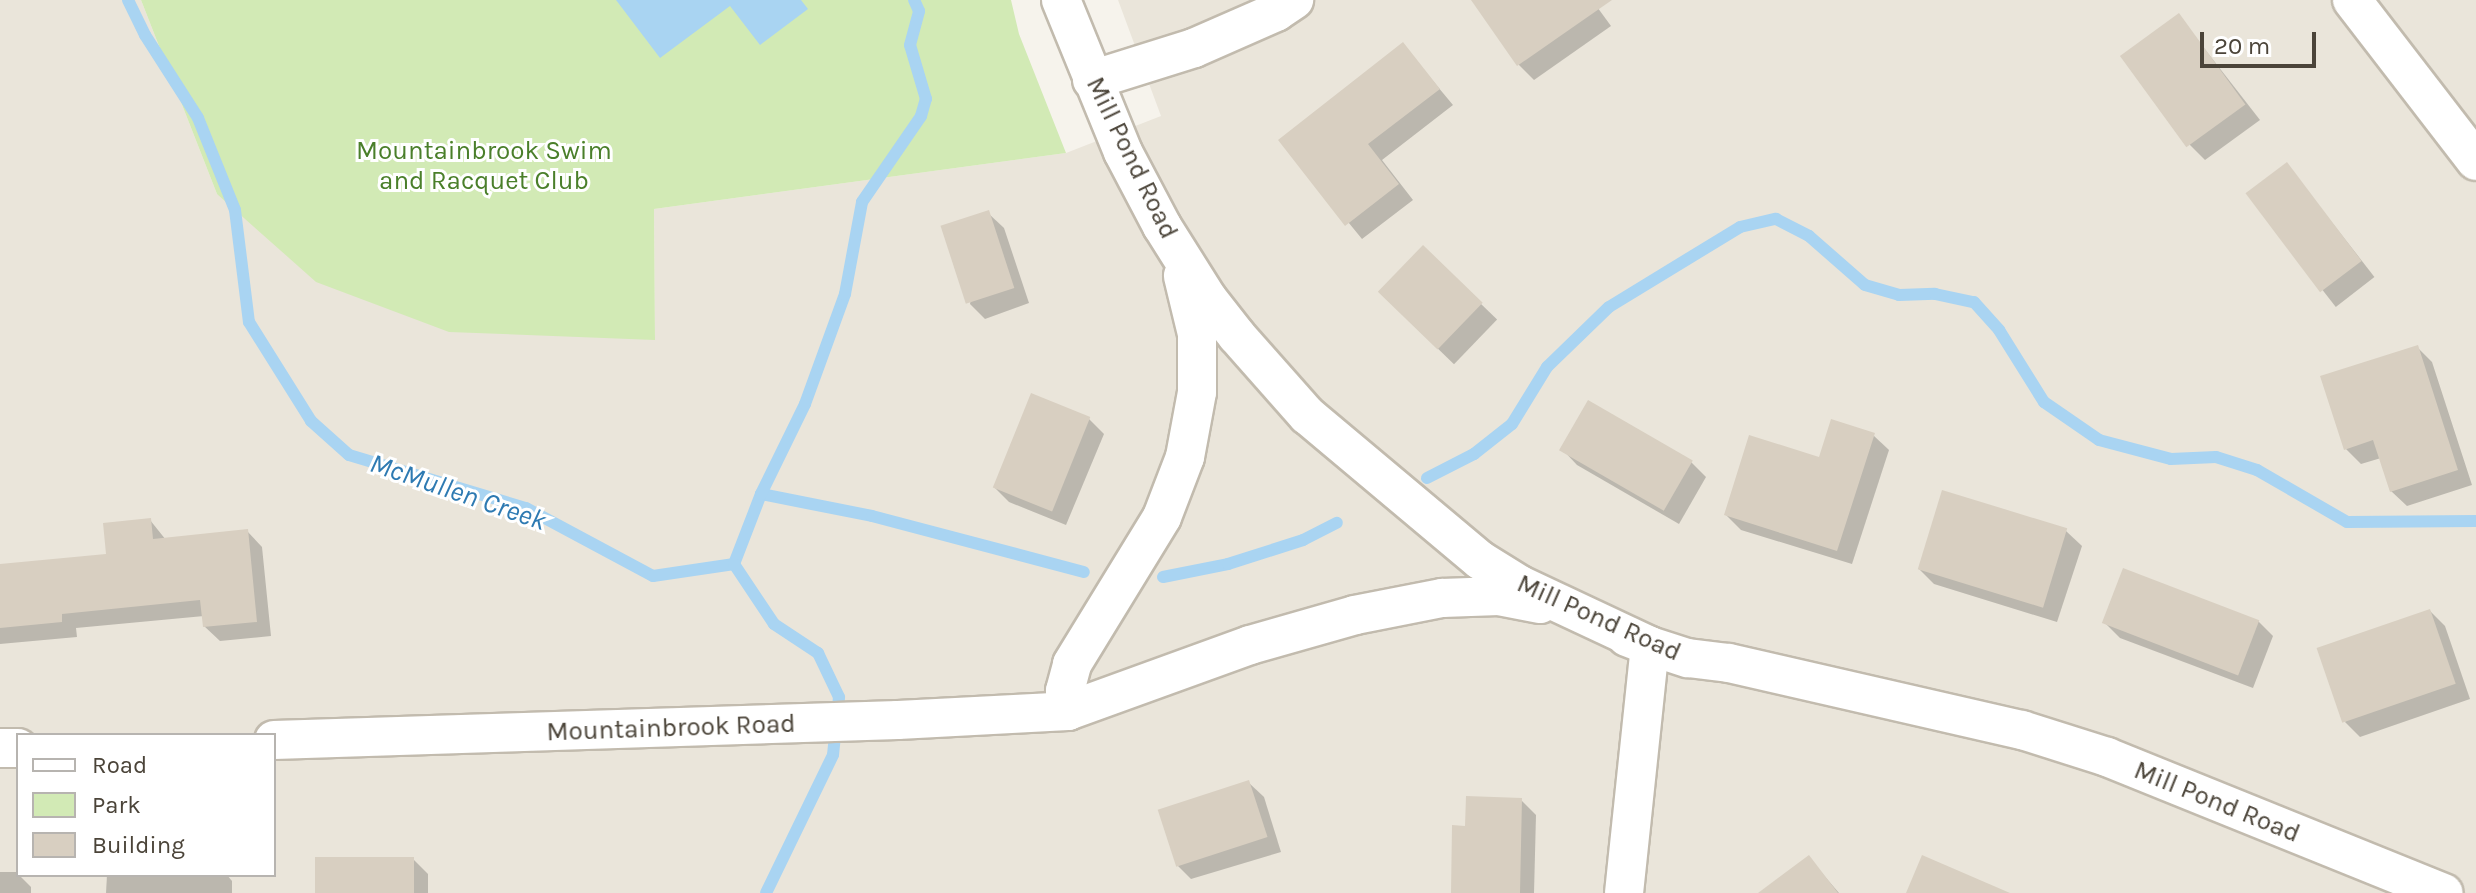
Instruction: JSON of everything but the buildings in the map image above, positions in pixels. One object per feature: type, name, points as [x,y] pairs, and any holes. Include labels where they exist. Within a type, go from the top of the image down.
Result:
[{"type":"street","name":"Mill Pond Road","points":[[1061,0],[1123,152],[1162,226],[1237,336],[1307,415],[1480,560],[1520,585],[1650,646],[1688,658],[1729,663],[2022,730],[2107,757],[2444,893]]},
{"type":"street","points":[[1092,80],[1194,48],[1294,0]]},
{"type":"street","points":[[2352,0],[2476,161]]},
{"type":"street","points":[[1068,711],[1065,691],[1072,664],[1162,517],[1187,444],[1197,392],[1197,334],[1185,281],[1162,226]]},
{"type":"street","name":"Mountainbrook Road","points":[[276,740],[898,720],[1068,711],[1302,629],[1442,598],[1527,599],[1650,646]]},
{"type":"street","points":[[1624,893],[1650,646]]},
{"type":"shaded area","points":[[0,0],[141,0],[217,194],[655,339],[654,209],[1066,153],[1161,116],[1118,0],[2476,0],[2476,893],[0,893]]},
{"type":"green space","name":"Mountainbrook Swim and Racquet Club","points":[[141,0],[1011,0],[1019,34],[1066,153],[654,209],[655,340],[449,332],[316,282],[217,194]]},
{"type":"water","points":[[616,0],[801,0],[808,9],[760,45],[730,6],[660,58]]},
{"type":"waterway","name":"McMullen Creek","points":[[128,0],[145,35],[198,118],[235,210],[249,322],[311,421],[349,455],[526,508],[653,576],[734,564]]},
{"type":"waterway","points":[[734,564],[761,494],[805,404],[845,294],[862,202],[921,116],[926,99],[910,45],[919,11],[914,0]]},
{"type":"waterway","points":[[1427,478],[1474,454],[1512,424],[1547,367],[1609,307],[1740,227],[1776,219],[1809,236],[1865,285],[1899,295],[1935,294],[1974,302],[1999,330],[2044,402],[2099,440],[2171,459],[2216,457],[2257,470],[2347,522],[2476,521]]},
{"type":"waterway","points":[[761,494],[872,516],[1084,572]]},
{"type":"waterway","points":[[1163,577],[1228,564],[1303,540],[1337,523]]},
{"type":"waterway","name":"McMullen Creek","points":[[734,564],[774,624],[818,653],[839,697],[833,755],[766,893]]}]
